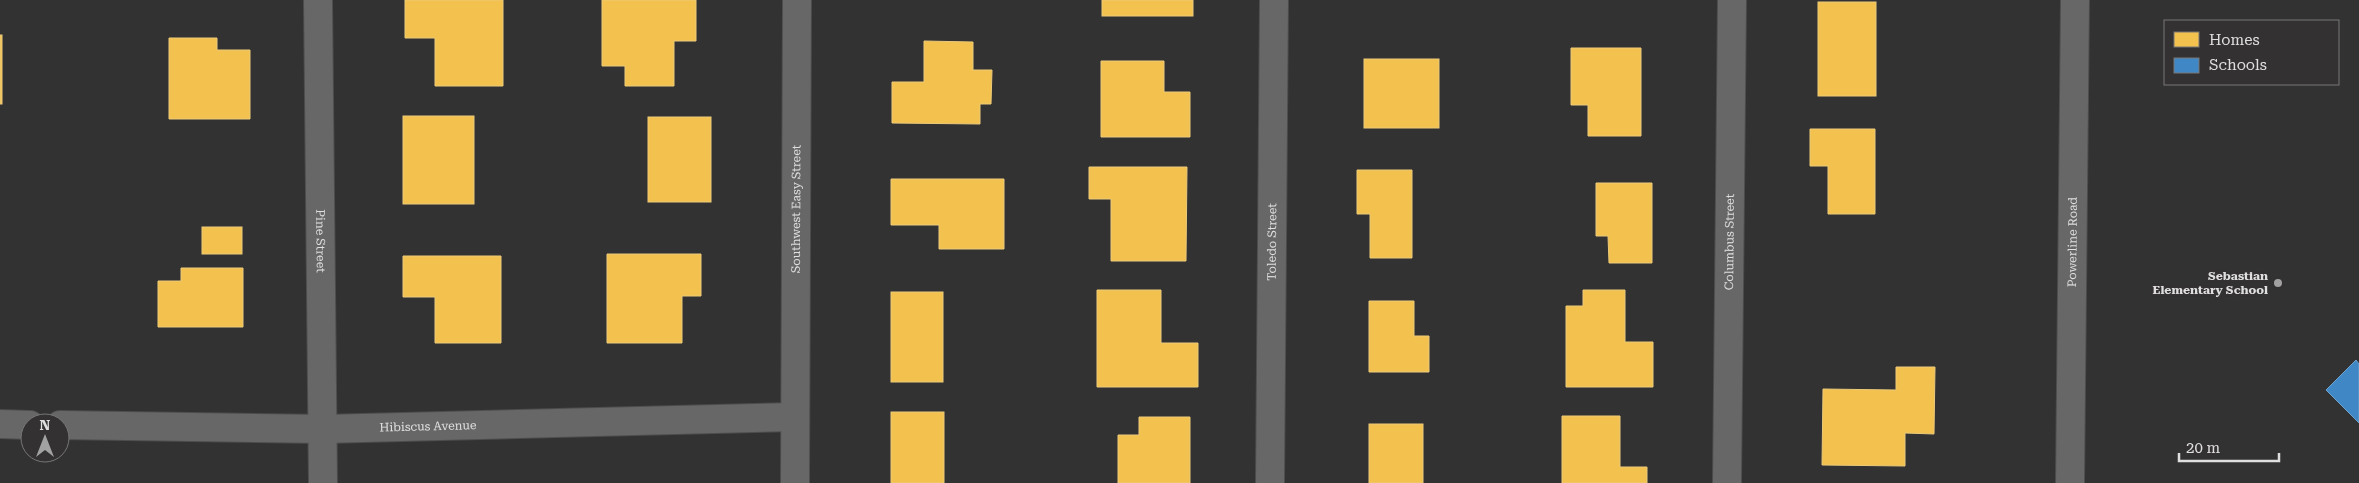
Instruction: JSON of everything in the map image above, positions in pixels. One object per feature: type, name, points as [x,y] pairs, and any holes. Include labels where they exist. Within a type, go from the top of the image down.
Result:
[{"type":"street","name":"Pine Street","points":[[318,0],[324,429],[323,483]]},
{"type":"street","name":"Southwest Easy Street","points":[[795,483],[797,0]]},
{"type":"street","name":"Toledo Street","points":[[1270,483],[1274,0]]},
{"type":"street","name":"Columbus Street","points":[[1727,483],[1732,0]]},
{"type":"street","name":"Powerline Road","points":[[2070,483],[2075,0]]},
{"type":"street","name":"Hibiscus Avenue","points":[[70,425],[324,429],[795,418]]},
{"type":"street","points":[[0,424],[20,425]]},
{"type":"building: Homes","points":[[405,0],[503,0],[503,86],[435,86],[435,38],[405,38]]},
{"type":"building: Homes","points":[[602,0],[696,0],[696,41],[674,41],[674,86],[625,86],[625,66],[602,66]]},
{"type":"building: Homes","points":[[1102,0],[1193,0],[1193,16],[1102,16]]},
{"type":"building: Homes","points":[[1818,2],[1876,2],[1876,96],[1818,96]]},
{"type":"building: Homes","points":[[0,35],[2,35],[2,104],[0,104]]},
{"type":"building: Homes","points":[[169,38],[217,38],[217,50],[250,50],[250,119],[169,119]]},
{"type":"building: Homes","points":[[924,41],[973,42],[973,70],[992,70],[991,104],[980,104],[980,124],[892,123],[892,82],[924,82]]},
{"type":"building: Homes","points":[[1571,48],[1641,48],[1641,136],[1588,136],[1588,105],[1571,105]]},
{"type":"building: Homes","points":[[1364,59],[1439,59],[1439,128],[1364,128]]},
{"type":"building: Homes","points":[[1101,61],[1164,61],[1164,92],[1190,92],[1190,137],[1101,137]]},
{"type":"building: Homes","points":[[403,116],[474,116],[474,204],[403,204]]},
{"type":"building: Homes","points":[[648,117],[711,117],[711,202],[648,202]]},
{"type":"building: Homes","points":[[1810,129],[1875,129],[1875,214],[1828,214],[1828,166],[1810,166]]},
{"type":"building: Homes","points":[[1089,167],[1187,167],[1186,261],[1111,261],[1111,199],[1089,199]]},
{"type":"building: Homes","points":[[1357,170],[1412,170],[1412,258],[1370,258],[1370,214],[1357,214]]},
{"type":"building: Homes","points":[[891,179],[1004,179],[1004,249],[939,249],[939,225],[891,225]]},
{"type":"building: Homes","points":[[1596,183],[1652,183],[1652,263],[1609,263],[1608,236],[1596,236]]},
{"type":"building: Homes","points":[[202,227],[242,227],[242,254],[202,254]]},
{"type":"building: Homes","points":[[607,254],[701,254],[701,296],[682,296],[682,343],[607,343]]},
{"type":"building: Homes","points":[[403,256],[501,256],[501,343],[435,343],[435,297],[403,297]]},
{"type":"building: Homes","points":[[181,268],[243,268],[243,327],[158,327],[158,281],[181,281]]},
{"type":"building: Homes","points":[[1097,290],[1161,290],[1161,343],[1198,343],[1198,387],[1097,387]]},
{"type":"building: Homes","points":[[1583,290],[1625,290],[1625,342],[1653,342],[1653,387],[1566,387],[1566,306],[1583,306]]},
{"type":"building: Homes","points":[[891,292],[943,292],[943,382],[891,382]]},
{"type":"building: Homes","points":[[1369,301],[1414,301],[1414,336],[1429,336],[1429,372],[1369,372]]},
{"type":"building: Homes","points":[[1896,367],[1935,367],[1934,434],[1905,433],[1905,466],[1822,465],[1823,389],[1896,390]]},
{"type":"building: Homes","points":[[891,412],[944,412],[944,483],[891,483]]},
{"type":"building: Homes","points":[[1562,416],[1620,416],[1620,467],[1647,467],[1647,483],[1562,483]]},
{"type":"building: Homes","points":[[1139,417],[1190,417],[1190,483],[1118,483],[1118,435],[1139,435]]},
{"type":"building: Homes","points":[[1369,424],[1423,424],[1423,483],[1369,483]]},
{"type":"building: Schools","points":[[2356,360],[2359,364],[2359,423],[2326,390]]},
{"type":"place","name":"Sebastian Elementary School","points":[[2278,283]]}]
